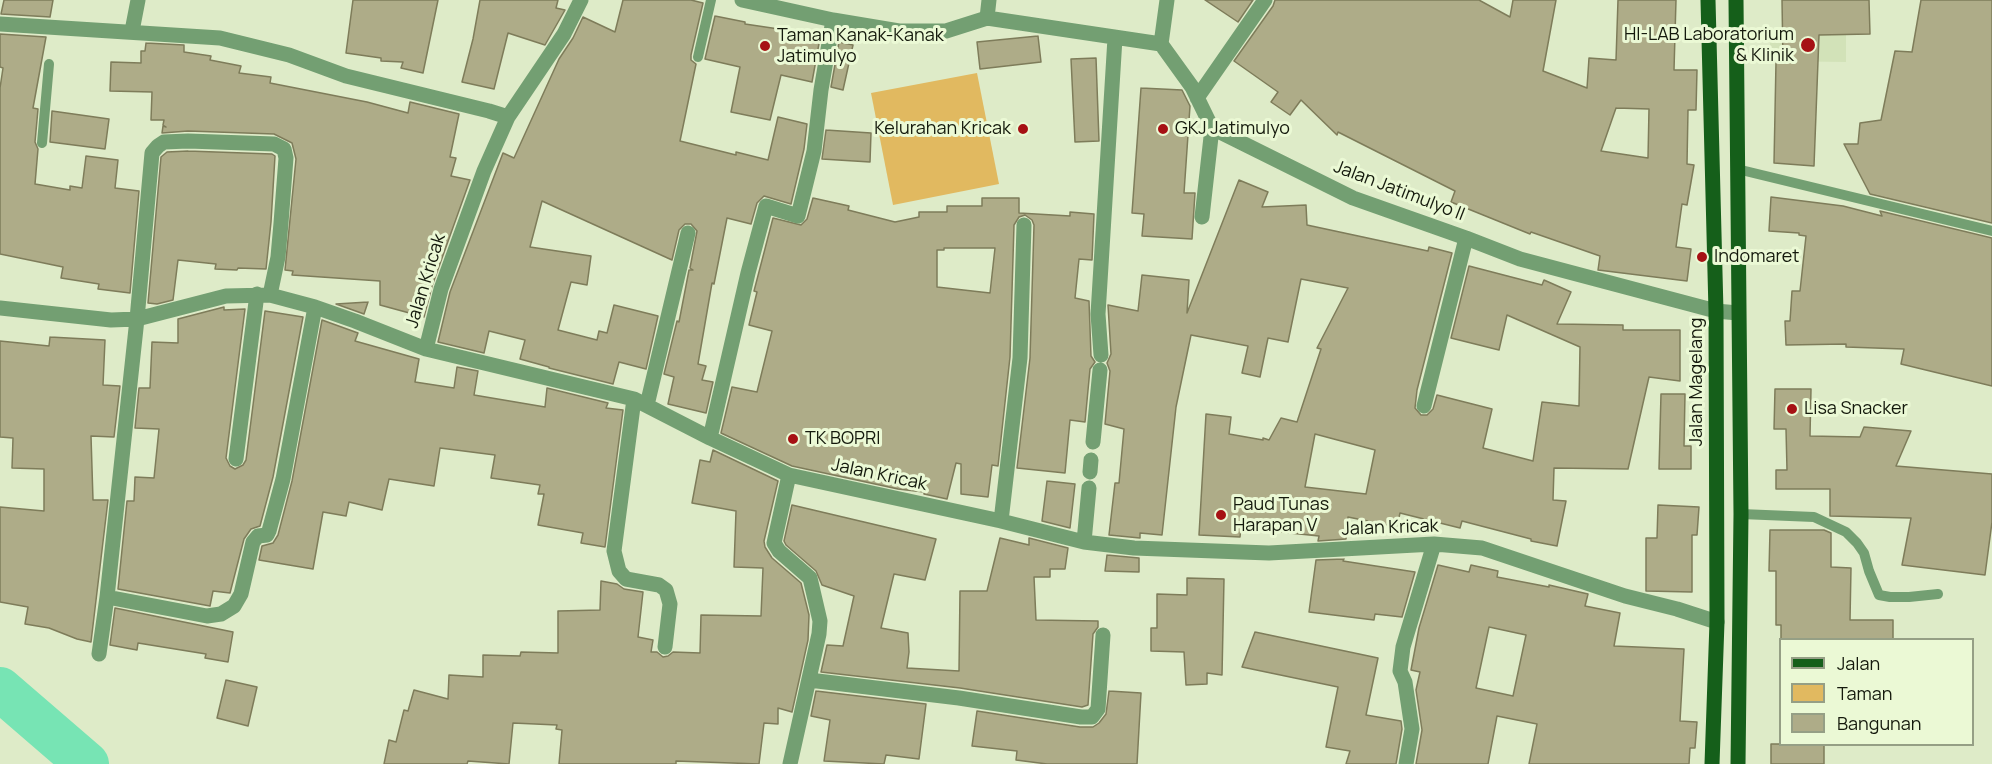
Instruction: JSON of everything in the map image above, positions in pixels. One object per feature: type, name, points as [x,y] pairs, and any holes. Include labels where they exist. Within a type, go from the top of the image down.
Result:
[{"type":"main road","name":"Jalan Magelang","points":[[1708,0],[1716,311],[1717,622],[1712,764]]},
{"type":"main road","points":[[1736,0],[1741,514],[1738,764]]},
{"type":"street","points":[[132,31],[138,0]]},
{"type":"street","name":"Jalan Kricak","points":[[581,0],[564,34],[508,117],[484,171],[441,289],[426,349],[640,402],[789,475],[1001,521],[1084,542],[1160,551],[1269,553],[1434,544],[1482,548],[1625,596],[1717,622]]},
{"type":"street","points":[[742,0],[833,20],[899,31],[946,32],[987,18],[1161,44]]},
{"type":"street","points":[[987,18],[988,0]]},
{"type":"street","points":[[1167,0],[1161,44],[1192,87],[1212,128],[1202,217]]},
{"type":"street","points":[[1197,98],[1265,0]]},
{"type":"street","points":[[710,438],[766,206],[798,216],[814,152],[821,90],[833,20]]},
{"type":"street","points":[[0,24],[220,38],[289,55],[346,76],[508,117]]},
{"type":"street","points":[[1093,442],[1101,362],[1098,314],[1115,38]]},
{"type":"street","name":"Jalan Jatimulyo II","points":[[1212,128],[1353,198],[1520,259],[1716,311],[1738,313]]},
{"type":"street","points":[[99,654],[137,319],[152,153],[164,142],[273,144],[284,149],[286,158],[280,235],[264,295],[236,459]]},
{"type":"street","points":[[1001,521],[1020,358],[1024,225]]},
{"type":"street","points":[[665,647],[670,604],[666,590],[659,585],[626,579],[619,571],[614,551],[640,402],[688,233]]},
{"type":"street","points":[[1424,406],[1466,238]]},
{"type":"street","points":[[0,308],[111,320],[137,319],[226,296],[264,295],[315,307],[426,349]]},
{"type":"street","points":[[107,597],[207,616],[221,615],[234,606],[241,594],[253,542],[258,536],[267,535],[269,531],[283,479],[315,307]]},
{"type":"street","points":[[1084,542],[1090,474]]},
{"type":"street","points":[[789,475],[774,543],[779,551],[810,578],[820,621],[790,764]]},
{"type":"street","points":[[1406,764],[1412,729],[1405,682],[1401,671],[1403,647],[1434,544]]},
{"type":"street","points":[[809,680],[1092,717],[1098,709],[1103,635]]},
{"type":"lane","points":[[698,57],[711,0]]},
{"type":"lane","points":[[42,143],[49,64]]},
{"type":"lane","points":[[1737,169],[1992,231]]},
{"type":"lane","points":[[1741,514],[1814,517],[1846,532],[1857,543],[1864,553],[1879,595],[1909,597],[1938,594]]},
{"type":"shaded area","name":"HI-LAB Laboratorium & Klinik","points":[[1770,28],[1846,29],[1846,62],[1770,61]]},
{"type":"green space","points":[[977,73],[999,184],[893,205],[871,93]]},
{"type":"building","points":[[4,0],[53,0],[50,17],[1,14]]},
{"type":"building","points":[[353,0],[438,0],[423,73],[401,68],[403,62],[381,61],[381,58],[346,53]]},
{"type":"building","points":[[480,0],[558,0],[556,8],[565,10],[545,45],[508,33],[494,89],[462,82]]},
{"type":"building","points":[[623,0],[691,0],[703,3],[691,55],[691,60],[696,64],[680,141],[736,155],[736,152],[768,160],[778,117],[807,124],[804,149],[791,204],[764,196],[757,203],[751,224],[727,218],[714,284],[712,283],[698,364],[706,366],[702,380],[713,382],[706,413],[668,404],[674,377],[664,374],[677,321],[679,322],[689,270],[693,270],[690,268],[697,231],[691,224],[685,224],[679,230],[672,260],[542,201],[530,247],[591,256],[587,285],[571,282],[558,330],[597,340],[599,331],[607,333],[614,305],[658,316],[646,369],[619,362],[613,384],[520,359],[525,340],[489,331],[484,353],[438,342],[450,292],[503,153],[514,158],[559,59],[583,17],[615,32]]},
{"type":"building","points":[[1205,0],[1253,0],[1238,22]]},
{"type":"building","points":[[1275,0],[1479,0],[1510,17],[1513,0],[1556,0],[1543,71],[1587,88],[1589,58],[1616,60],[1618,0],[1676,0],[1674,70],[1697,70],[1696,110],[1688,110],[1687,164],[1694,165],[1687,205],[1682,204],[1676,247],[1691,249],[1687,281],[1598,270],[1600,256],[1531,232],[1530,234],[1451,202],[1455,191],[1338,132],[1337,135],[1301,100],[1290,115],[1271,102],[1278,92],[1234,61]],"holes":[[[1616,108],[1649,109],[1648,158],[1601,151]]]},
{"type":"building","points":[[1782,0],[1869,0],[1870,34],[1819,35],[1814,166],[1774,163],[1776,62],[1783,63]]},
{"type":"building","points":[[1921,0],[1992,0],[1992,223],[1870,194],[1844,144],[1858,144],[1860,123],[1881,120],[1895,51],[1912,52]]},
{"type":"building","points":[[715,16],[820,38],[812,82],[781,75],[770,120],[731,112],[740,67],[705,59]]},
{"type":"building","points":[[0,34],[46,37],[33,108],[38,109],[35,184],[70,190],[70,186],[82,188],[86,156],[118,160],[115,188],[139,191],[130,293],[98,289],[99,284],[61,278],[63,267],[0,254],[0,88],[3,68],[0,67]]},
{"type":"building","points":[[1038,36],[1041,62],[980,69],[977,42]]},
{"type":"building","points":[[839,42],[853,45],[843,90],[831,87]]},
{"type":"building","points":[[146,43],[184,45],[184,52],[211,56],[210,60],[241,66],[239,73],[271,77],[270,83],[367,102],[408,113],[410,102],[459,114],[450,157],[456,158],[451,176],[470,180],[432,286],[424,317],[380,305],[380,281],[292,275],[293,271],[285,270],[296,159],[292,143],[274,134],[188,131],[162,133],[163,126],[166,127],[163,125],[164,120],[151,120],[152,92],[110,91],[111,62],[141,63],[141,51],[145,51]]},
{"type":"building","points":[[1096,58],[1099,141],[1075,142],[1071,59]]},
{"type":"building","points":[[1141,88],[1182,90],[1190,106],[1184,193],[1195,193],[1192,239],[1142,236],[1144,214],[1132,213]]},
{"type":"building","points":[[52,111],[109,119],[105,149],[50,142]]},
{"type":"building","points":[[826,130],[871,133],[870,162],[822,159]]},
{"type":"building","points":[[167,152],[272,154],[275,156],[266,269],[215,269],[216,264],[178,260],[173,300],[157,304],[148,303],[161,157]]},
{"type":"building","points":[[1239,180],[1268,192],[1262,207],[1306,205],[1307,225],[1428,251],[1429,247],[1452,253],[1417,390],[1415,408],[1421,415],[1427,415],[1433,409],[1437,395],[1492,409],[1483,448],[1533,461],[1542,402],[1579,406],[1580,347],[1507,315],[1499,350],[1451,338],[1469,266],[1542,285],[1544,280],[1571,292],[1557,324],[1623,325],[1623,330],[1680,330],[1680,381],[1649,377],[1628,469],[1554,468],[1553,500],[1566,501],[1557,546],[1462,521],[1460,528],[1400,513],[1397,527],[1348,517],[1346,539],[1318,541],[1319,536],[1241,528],[1240,537],[1199,535],[1206,414],[1231,417],[1229,434],[1263,440],[1263,438],[1269,440],[1281,418],[1297,422],[1321,349],[1317,348],[1348,288],[1301,279],[1288,342],[1268,338],[1260,377],[1242,373],[1248,346],[1191,335],[1176,407],[1162,535],[1140,533],[1140,538],[1109,535],[1115,483],[1119,483],[1124,429],[1105,424],[1110,371],[1107,363],[1111,354],[1108,305],[1138,311],[1142,275],[1189,280],[1187,313]],"holes":[[[1315,434],[1375,450],[1366,494],[1305,487]]]},
{"type":"building","points":[[1771,197],[1843,206],[1882,216],[1880,211],[1992,238],[1992,386],[1901,364],[1904,349],[1846,347],[1846,344],[1786,345],[1785,321],[1790,321],[1792,291],[1800,291],[1806,236],[1799,235],[1799,233],[1769,231]]},
{"type":"building","points":[[813,198],[849,206],[848,210],[895,222],[919,217],[919,212],[947,212],[947,206],[982,206],[982,198],[1019,198],[1019,213],[1070,216],[1070,212],[1094,214],[1092,260],[1079,259],[1075,298],[1089,301],[1091,356],[1095,362],[1090,369],[1085,422],[1070,420],[1065,473],[1017,468],[1030,358],[1034,225],[1032,220],[1025,215],[1019,217],[1014,225],[1010,357],[998,466],[992,465],[988,497],[961,494],[961,464],[956,463],[947,499],[924,494],[924,492],[898,489],[792,466],[721,433],[732,387],[757,392],[772,331],[749,325],[757,292],[754,291],[773,218],[801,225],[807,219]],"holes":[[[995,248],[990,293],[937,287],[937,250]]]},
{"type":"building","points":[[368,302],[364,314],[336,304]]},
{"type":"building","points":[[224,307],[224,310],[245,309],[226,458],[230,466],[235,469],[243,465],[246,460],[265,311],[303,317],[273,477],[260,526],[251,529],[244,539],[230,593],[213,591],[210,606],[118,589],[127,501],[134,501],[135,477],[154,478],[159,429],[135,428],[139,388],[150,388],[152,342],[178,343],[178,319]]},
{"type":"building","points":[[322,320],[358,333],[355,341],[419,359],[415,382],[454,388],[457,367],[478,371],[474,395],[545,407],[547,388],[608,403],[606,408],[623,410],[605,547],[581,543],[583,533],[538,525],[544,494],[538,494],[540,485],[491,478],[495,455],[440,448],[434,486],[389,479],[382,510],[349,502],[346,516],[323,512],[313,569],[259,560],[262,546],[273,543],[278,535],[292,481]]},
{"type":"building","points":[[50,337],[105,340],[103,385],[120,386],[114,437],[91,436],[93,500],[108,500],[91,642],[49,628],[25,624],[28,607],[0,602],[0,507],[44,511],[44,469],[12,468],[13,438],[0,437],[0,341],[49,346]]},
{"type":"building","points":[[1775,389],[1811,389],[1810,436],[1860,437],[1864,427],[1911,431],[1896,466],[1992,474],[1992,522],[1985,575],[1902,565],[1911,518],[1830,516],[1830,489],[1776,489],[1776,470],[1787,470],[1786,429],[1774,429]]},
{"type":"building","points":[[1661,394],[1685,394],[1684,446],[1691,446],[1691,469],[1659,469]]},
{"type":"building","points":[[713,450],[778,481],[764,541],[765,547],[772,558],[801,583],[809,615],[808,640],[792,712],[778,708],[778,724],[764,723],[759,764],[676,761],[676,764],[559,764],[562,730],[556,729],[557,725],[513,723],[509,764],[468,761],[467,764],[384,764],[389,740],[396,742],[404,710],[408,711],[414,690],[448,699],[449,675],[483,677],[483,655],[520,656],[521,652],[558,653],[558,611],[600,610],[601,581],[617,584],[624,589],[643,592],[638,637],[653,640],[651,652],[657,652],[663,657],[673,652],[700,653],[701,615],[761,616],[763,568],[734,567],[736,511],[692,503],[700,460],[710,462]]},
{"type":"building","points":[[1047,481],[1075,484],[1070,528],[1042,521]]},
{"type":"building","points":[[792,505],[936,539],[925,580],[894,574],[881,628],[908,633],[907,668],[959,671],[960,591],[987,591],[1000,538],[1029,545],[1029,538],[1068,548],[1065,569],[1050,569],[1050,577],[1034,577],[1036,620],[1098,621],[1098,627],[1093,634],[1088,705],[1082,707],[960,688],[821,672],[827,645],[843,646],[854,596],[822,585],[816,571],[786,545],[784,541]]},
{"type":"building","points":[[1658,505],[1699,507],[1697,535],[1692,535],[1692,592],[1646,591],[1646,538],[1657,538]]},
{"type":"building","points":[[1770,530],[1824,530],[1831,533],[1831,567],[1851,568],[1850,620],[1893,620],[1893,638],[1781,638],[1781,625],[1776,625],[1776,571],[1769,571]]},
{"type":"building","points":[[1107,555],[1139,558],[1139,572],[1105,571]]},
{"type":"building","points":[[1344,559],[1343,561],[1415,572],[1402,617],[1375,614],[1374,620],[1309,612],[1316,560]]},
{"type":"building","points":[[1438,565],[1469,572],[1471,565],[1498,571],[1497,577],[1588,594],[1585,606],[1620,613],[1614,646],[1684,649],[1680,721],[1697,722],[1695,748],[1690,748],[1689,764],[1529,764],[1537,724],[1497,716],[1488,764],[1416,764],[1422,730],[1416,690],[1420,672],[1411,670],[1419,628]],"holes":[[[1489,627],[1526,635],[1513,696],[1476,688]]]},
{"type":"building","points":[[1187,578],[1224,579],[1222,675],[1207,673],[1207,684],[1186,685],[1184,652],[1151,651],[1151,628],[1157,628],[1157,594],[1187,595]]},
{"type":"building","points":[[115,608],[233,632],[228,662],[205,658],[206,654],[138,643],[137,650],[110,645]]},
{"type":"building","points":[[1255,632],[1378,658],[1366,715],[1401,721],[1402,729],[1396,764],[1346,764],[1350,751],[1326,747],[1338,687],[1242,667]]},
{"type":"building","points":[[226,680],[257,687],[248,726],[217,718]]},
{"type":"building","points":[[816,691],[926,704],[919,759],[886,755],[884,764],[824,761],[830,720],[811,716]]},
{"type":"building","points":[[1109,691],[1141,693],[1137,764],[1047,764],[1016,760],[1017,751],[972,746],[977,711],[1093,727],[1106,714]]},
{"type":"building","points":[[1771,744],[1824,746],[1824,764],[1771,764]]},
{"type":"waterway","points":[[0,689],[87,764]]},
{"type":"place","name":"HI-LAB Laboratorium & Klinik","points":[[1808,45]]},
{"type":"place","name":"Taman Kanak-Kanak Jatimulyo","points":[[765,46]]},
{"type":"place","name":"Kelurahan Kricak","points":[[1023,129]]},
{"type":"place","name":"GKJ Jatimulyo","points":[[1163,129]]},
{"type":"place","name":"Indomaret","points":[[1702,257]]},
{"type":"place","name":"Lisa Snacker","points":[[1792,409]]},
{"type":"place","name":"TK BOPRI","points":[[793,439]]},
{"type":"place","name":"Paud Tunas Harapan V","points":[[1221,515]]}]
